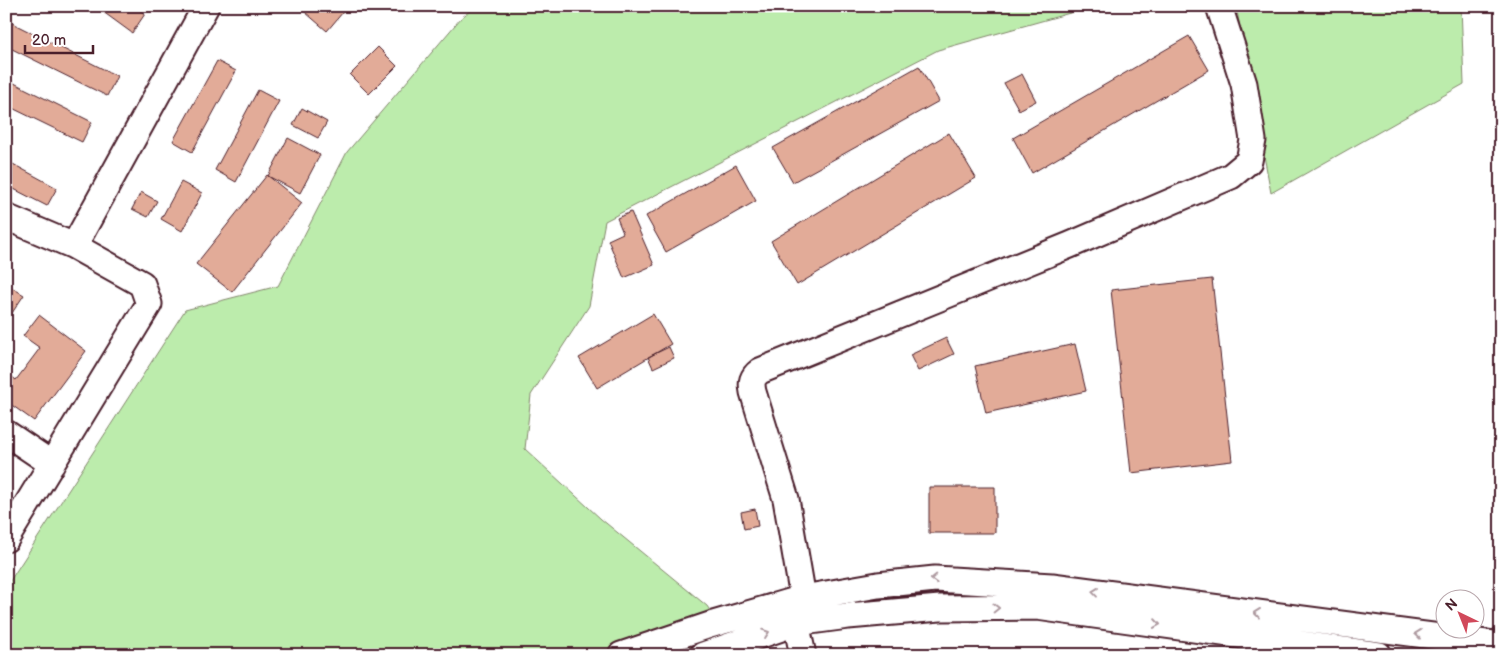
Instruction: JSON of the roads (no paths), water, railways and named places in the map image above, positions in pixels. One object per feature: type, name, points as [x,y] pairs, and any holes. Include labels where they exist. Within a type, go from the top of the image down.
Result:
[{"type":"lane","points":[[74,246],[206,6]]},
{"type":"lane","points":[[803,655],[796,623],[804,598],[786,499],[753,392],[751,383],[754,376],[760,371],[1070,246],[1231,176],[1249,161],[1253,140],[1244,84],[1219,6]]},
{"type":"lane","points":[[6,217],[74,246],[142,284],[149,304],[6,539]]},
{"type":"lane","points":[[6,433],[52,464]]},
{"type":"lane","points":[[621,655],[710,625],[804,598],[878,585],[935,579],[1052,586],[1501,645]]},
{"type":"lane","points":[[703,655],[796,623],[848,616],[940,608],[1037,607],[1379,655]]}]
